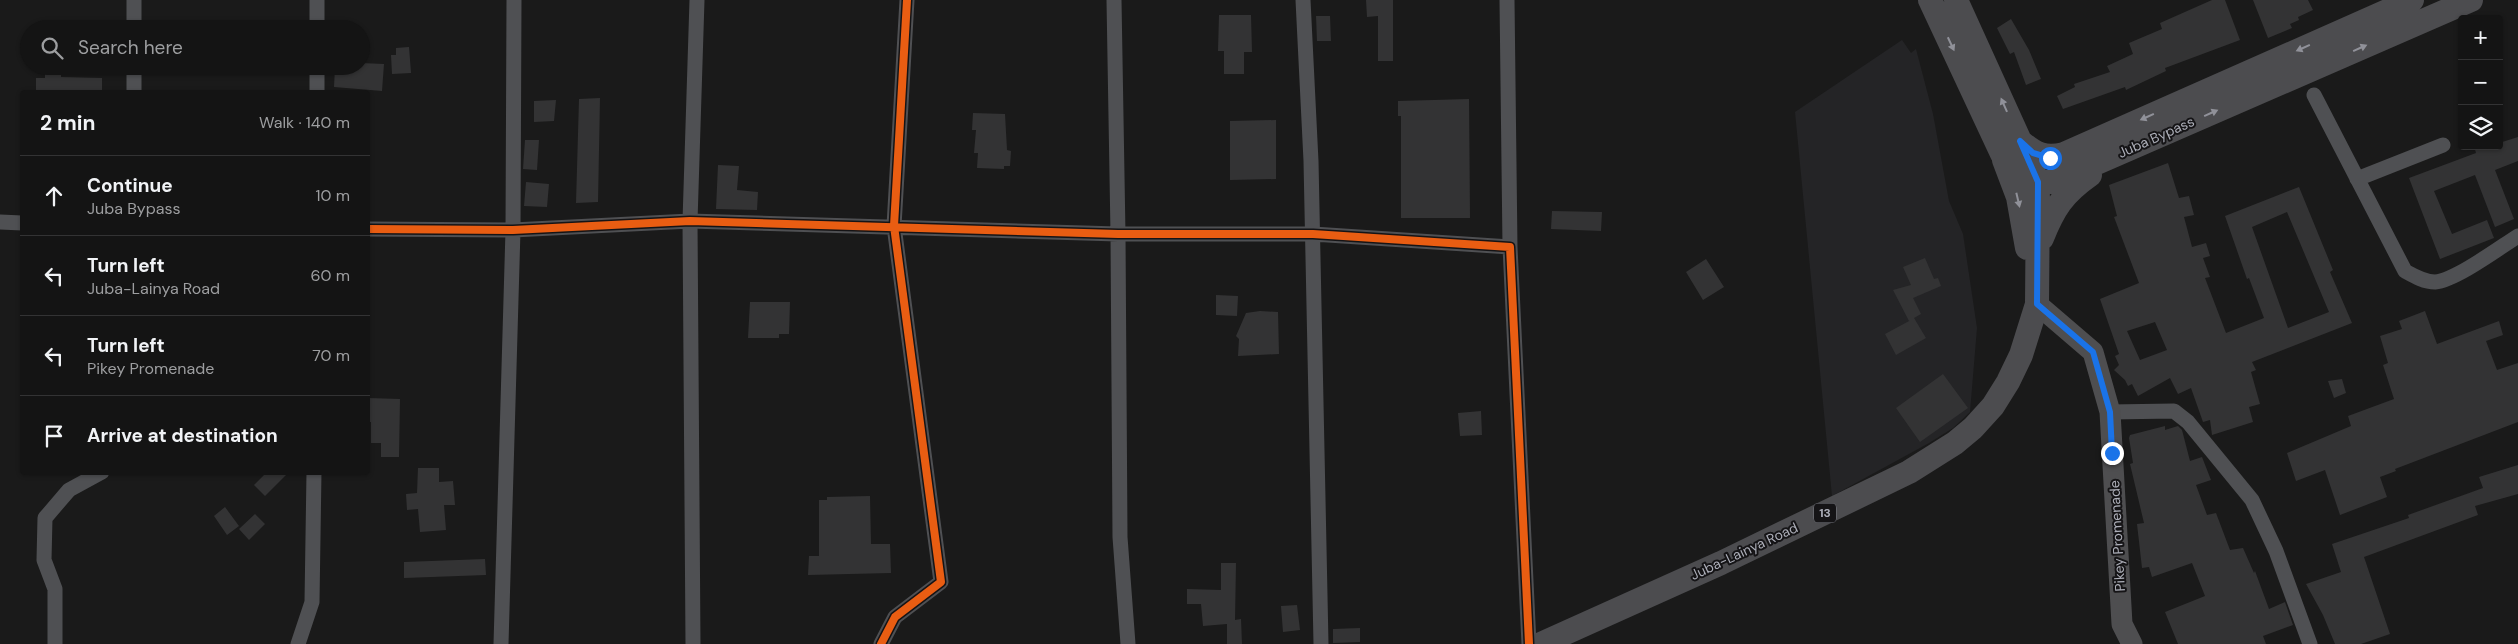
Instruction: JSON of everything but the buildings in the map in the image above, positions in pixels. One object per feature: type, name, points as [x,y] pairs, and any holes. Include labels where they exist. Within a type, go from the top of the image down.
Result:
[{"type":"main road","name":"Juba Bypass","points":[[1930,0],[2011,148],[2050,158],[2064,154],[2412,0]]},
{"type":"main road","points":[[1956,0],[2011,148]]},
{"type":"main road","name":"Juba Bypass","points":[[2038,182],[2053,182],[2471,0]]},
{"type":"main road","name":"Juba-Lainya Road","points":[[1541,644],[1798,526],[1909,472],[1955,443],[1993,406],[2021,356],[2037,304],[2038,182],[2011,148]]},
{"type":"main road","name":"Juba-Lainya Road","points":[[2011,148],[2037,304]]},
{"type":"main road","points":[[2037,249],[2053,210],[2067,192],[2120,153]]},
{"type":"street","points":[[134,0],[134,20]]},
{"type":"street","points":[[317,0],[317,20]]},
{"type":"street","points":[[501,644],[513,230],[514,0]]},
{"type":"street","points":[[693,644],[690,221],[696,0]]},
{"type":"street","points":[[881,644],[895,617],[941,582],[894,226],[907,0]]},
{"type":"street","points":[[1114,0],[1120,537],[1128,644]]},
{"type":"street","points":[[1303,0],[1313,234],[1321,644]]},
{"type":"street","points":[[1507,0],[1510,247],[1529,644]]},
{"type":"street","points":[[134,75],[134,90]]},
{"type":"street","points":[[317,75],[317,90]]},
{"type":"street","points":[[2314,95],[2405,272],[2423,280],[2435,282],[2449,277],[2518,236]]},
{"type":"street","points":[[2357,179],[2443,146]]},
{"type":"street","points":[[370,229],[513,230],[690,221],[1118,234],[1313,234],[1510,247]]},
{"type":"street","points":[[0,222],[20,224]]},
{"type":"street","name":"Pikey Promenade","points":[[2037,304],[2093,352],[2110,412],[2122,624],[2132,644]]},
{"type":"street","points":[[2110,412],[2174,411],[2188,422],[2252,500],[2276,551],[2310,644]]},
{"type":"street","points":[[55,644],[55,589],[44,560],[45,518],[69,490],[96,475]]},
{"type":"street","points":[[298,644],[312,602],[314,475]]},
{"type":"shaded area","points":[[1902,40],[1911,53],[1916,49],[1933,114],[1949,201],[1963,234],[1977,328],[1970,412],[1953,428],[1929,443],[1832,496],[1795,112]]},
{"type":"cycle path","points":[[881,644],[895,617],[941,582],[894,226],[907,0]]},
{"type":"cycle path","points":[[370,229],[513,230],[690,221],[1118,234],[1313,234],[1510,247],[1529,644]]},
{"type":"route","points":[[2050,158],[2033,153],[2020,141],[2038,182],[2037,304],[2093,352],[2110,412],[2112,453]]}]
